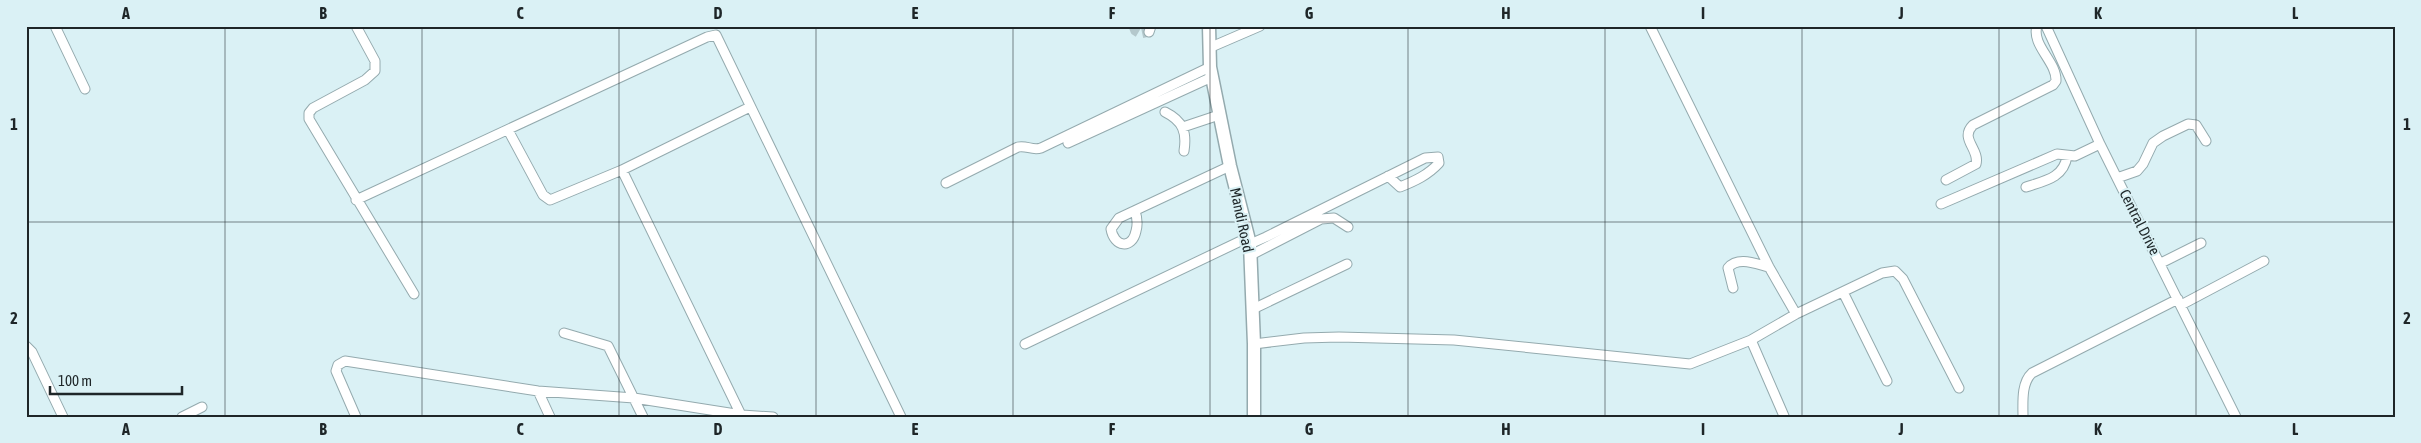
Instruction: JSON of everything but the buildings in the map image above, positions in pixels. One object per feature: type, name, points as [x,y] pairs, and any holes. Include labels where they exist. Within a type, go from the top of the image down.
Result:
[{"type":"street","points":[[56,26],[85,89]]},
{"type":"street","points":[[356,26],[375,61],[375,71],[365,80],[313,108],[308,115],[356,200],[414,294]]},
{"type":"street","name":"Mandi Road","points":[[1209,26],[1211,72],[1219,115],[1250,246],[1254,344],[1254,417]]},
{"type":"street","points":[[1210,48],[1260,26]]},
{"type":"street","points":[[1650,26],[1769,267],[1796,314]]},
{"type":"street","points":[[1946,180],[1976,164],[1977,158],[1967,137],[1967,133],[1974,125],[2053,85],[2056,81],[2055,74],[2036,35],[2037,26]]},
{"type":"street","name":"Central Drive","points":[[2046,26],[2100,144],[2161,263],[2236,417]]},
{"type":"street","points":[[356,200],[714,34],[719,39],[750,107],[901,417]]},
{"type":"street","points":[[1068,143],[1211,72]]},
{"type":"street","points":[[946,183],[1018,147],[1026,146],[1034,150],[1041,148],[1211,72]]},
{"type":"street","points":[[508,130],[543,196],[548,200],[555,199],[622,170],[750,107]]},
{"type":"street","points":[[1165,112],[1179,121],[1183,127],[1185,132],[1184,151]]},
{"type":"street","points":[[1183,127],[1219,115]]},
{"type":"street","points":[[2117,178],[2137,171],[2143,164],[2153,143],[2188,124],[2196,125],[2206,141]]},
{"type":"street","points":[[1941,204],[2057,154],[2075,156],[2100,144]]},
{"type":"street","points":[[1250,246],[1388,176],[1432,156],[1438,157],[1439,163],[1429,174],[1400,186],[1388,176]]},
{"type":"street","points":[[2026,187],[2056,177],[2063,170],[2067,156]]},
{"type":"street","points":[[1136,211],[1230,166]]},
{"type":"street","points":[[622,170],[742,416]]},
{"type":"street","points":[[1024,344],[1250,246],[1321,219],[1334,218],[1348,227]]},
{"type":"street","points":[[2161,263],[2201,243]]},
{"type":"street","points":[[1733,288],[1728,268],[1734,262],[1742,261],[1769,267]]},
{"type":"street","points":[[2022,417],[2025,385],[2027,378],[2032,373],[2264,261]]},
{"type":"street","points":[[1253,309],[1347,264]]},
{"type":"street","points":[[1254,344],[1304,338],[1454,340],[1682,364],[1698,362],[1751,340],[1796,314],[1882,273],[1898,272],[1958,388]]},
{"type":"street","points":[[1843,292],[1886,381]]},
{"type":"street","points":[[564,333],[606,344],[643,417]]},
{"type":"street","points":[[1751,340],[1784,416]]},
{"type":"street","points":[[26,346],[32,352],[63,417]]},
{"type":"street","points":[[356,417],[336,372],[338,365],[345,361],[538,391],[634,398],[742,416],[772,417]]},
{"type":"street","points":[[538,391],[550,417]]},
{"type":"street","points":[[182,417],[202,407]]},
{"type":"tunnel","points":[[1133,26],[1135,31],[1140,34],[1149,32]]}]
